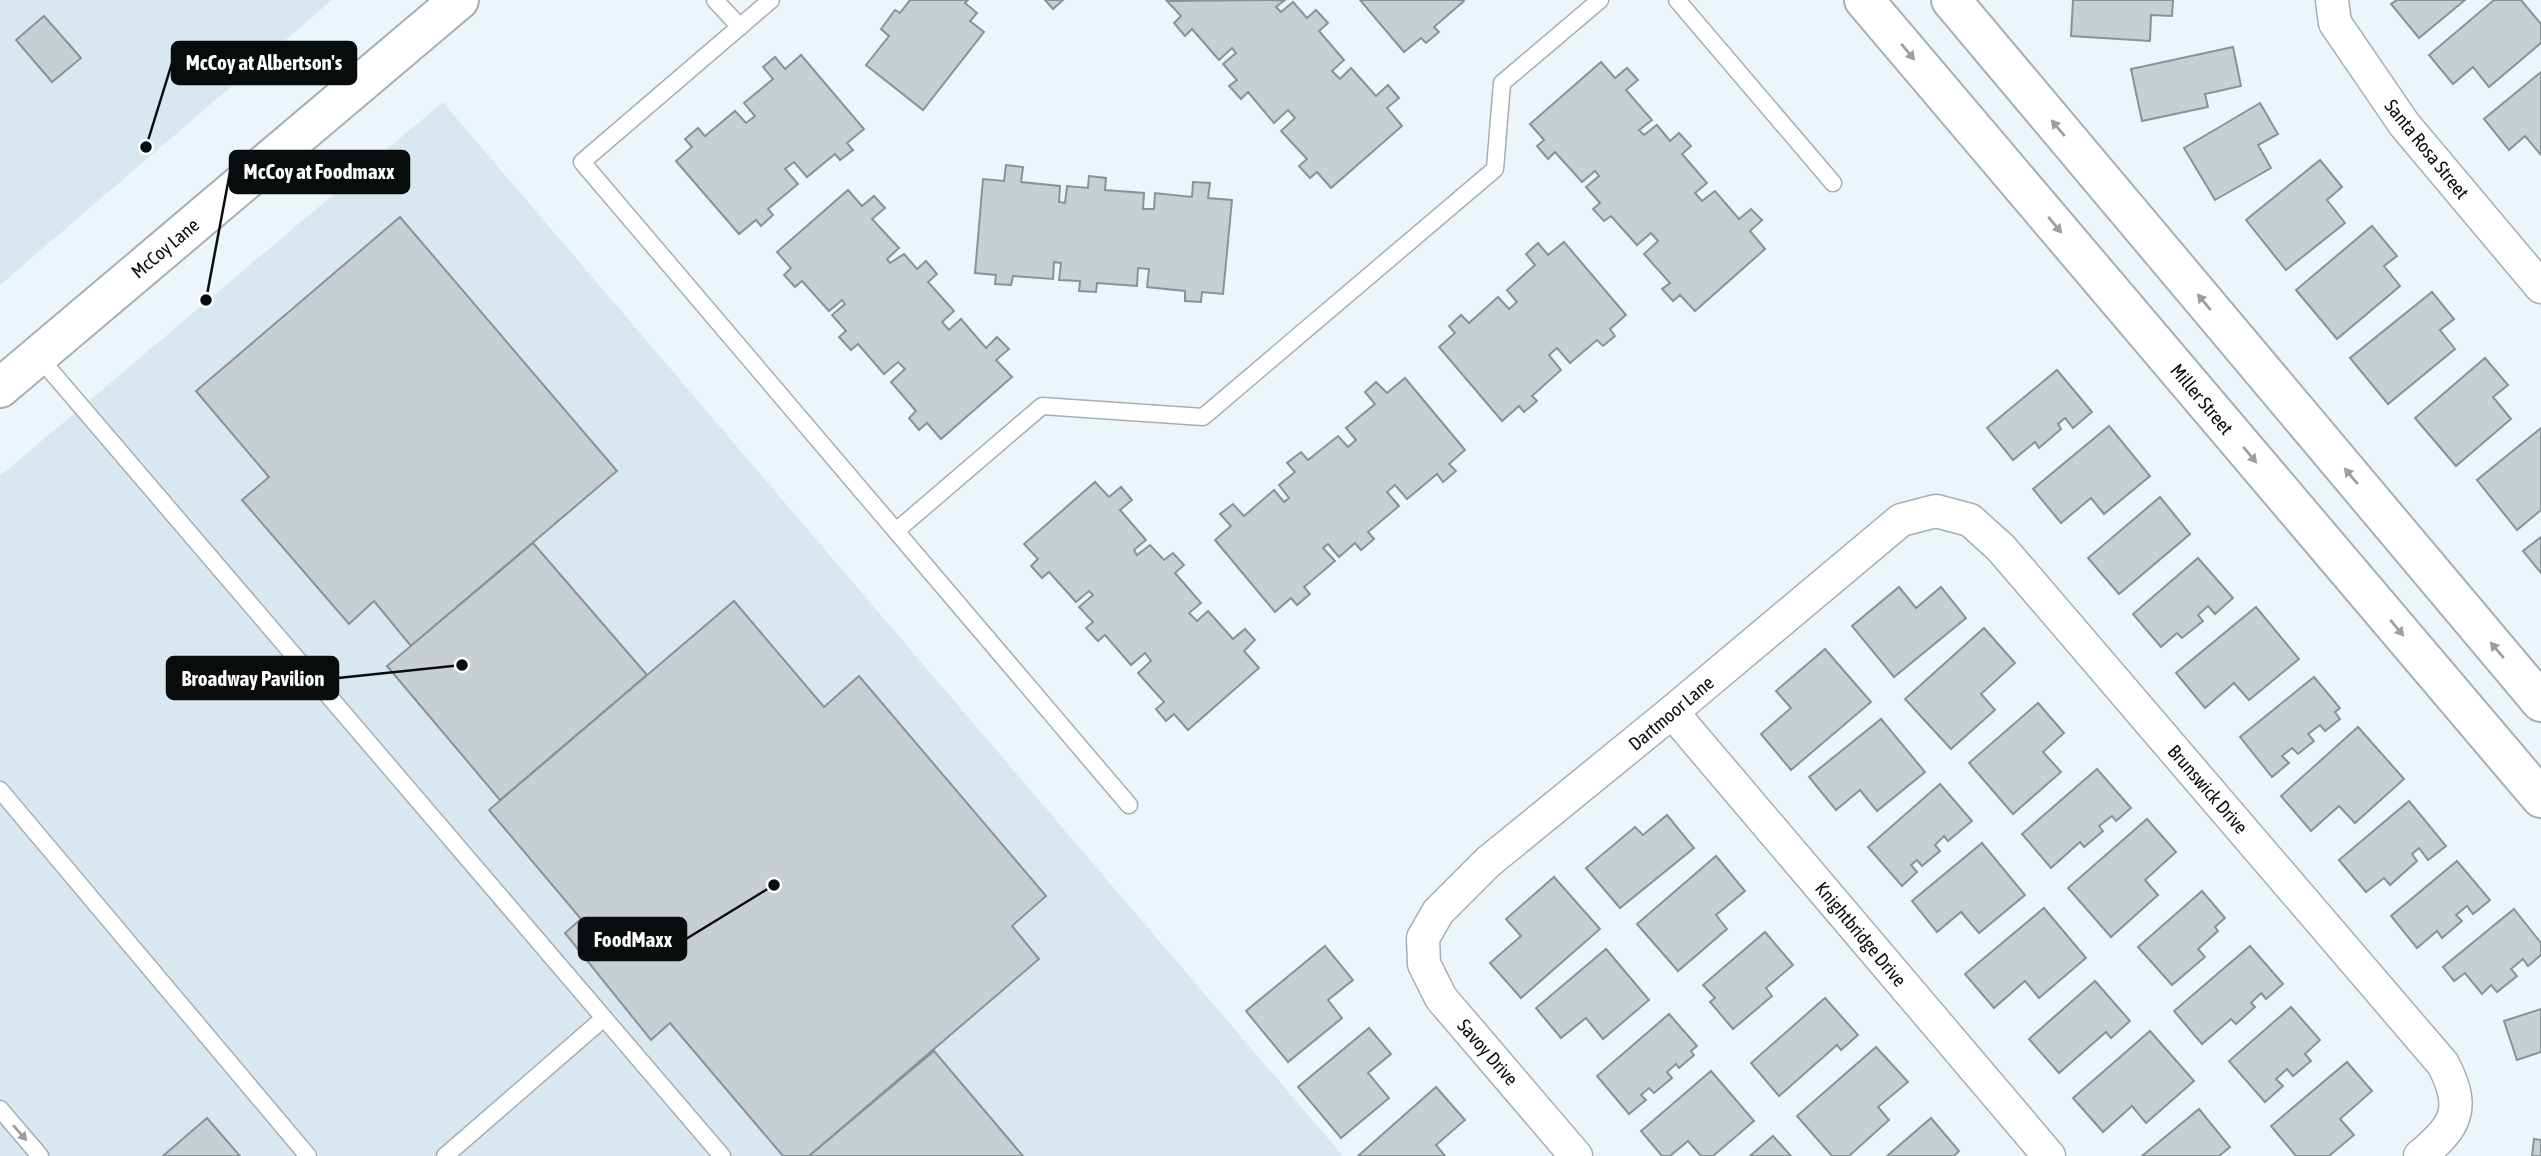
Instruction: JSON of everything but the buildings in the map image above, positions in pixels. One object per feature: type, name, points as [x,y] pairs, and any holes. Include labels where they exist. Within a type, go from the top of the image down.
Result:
[{"type":"street","name":"McCoy Lane","points":[[0,388],[459,0]]},
{"type":"street","name":"Miller Street","points":[[1864,0],[2541,798]]},
{"type":"street","points":[[1951,0],[2541,702]]},
{"type":"street","name":"Santa Rosa Street","points":[[2332,0],[2335,23],[2404,124],[2541,287]]},
{"type":"street","name":"Dartmoor Lane","points":[[1423,938],[1438,912],[1489,862],[1902,520],[1936,511]]},
{"type":"street","name":"Brunswick Drive","points":[[1936,511],[1970,520],[2001,548],[2442,1064],[2451,1080],[2455,1095],[2455,1116],[2444,1136],[2420,1156]]},
{"type":"street","name":"Knightbridge Drive","points":[[1672,712],[2049,1156]]},
{"type":"street","name":"Savoy Drive","points":[[1423,938],[1424,964],[1441,998],[1577,1156]]},
{"type":"lane","points":[[715,0],[740,27]]},
{"type":"lane","points":[[771,0],[582,162],[1129,805]]},
{"type":"lane","points":[[896,531],[1042,406],[1203,417],[1495,169],[1502,83],[1601,0]]},
{"type":"lane","points":[[1676,0],[1833,183]]},
{"type":"lane","points":[[38,356],[722,1156]]},
{"type":"lane","points":[[0,790],[308,1156]]},
{"type":"lane","points":[[445,1156],[604,1018]]},
{"type":"lane","points":[[0,1109],[40,1156]]},
{"type":"shaded area","points":[[0,0],[332,0],[0,285]]},
{"type":"shaded area","points":[[443,102],[1343,1156],[0,1156],[0,476]]},
{"type":"place","name":"McCoy at Albertson's","points":[[146,147]]},
{"type":"place","name":"McCoy at Foodmaxx","points":[[206,300]]},
{"type":"place","name":"Broadway Pavilion","points":[[462,665]]},
{"type":"place","name":"FoodMaxx","points":[[774,885]]}]
